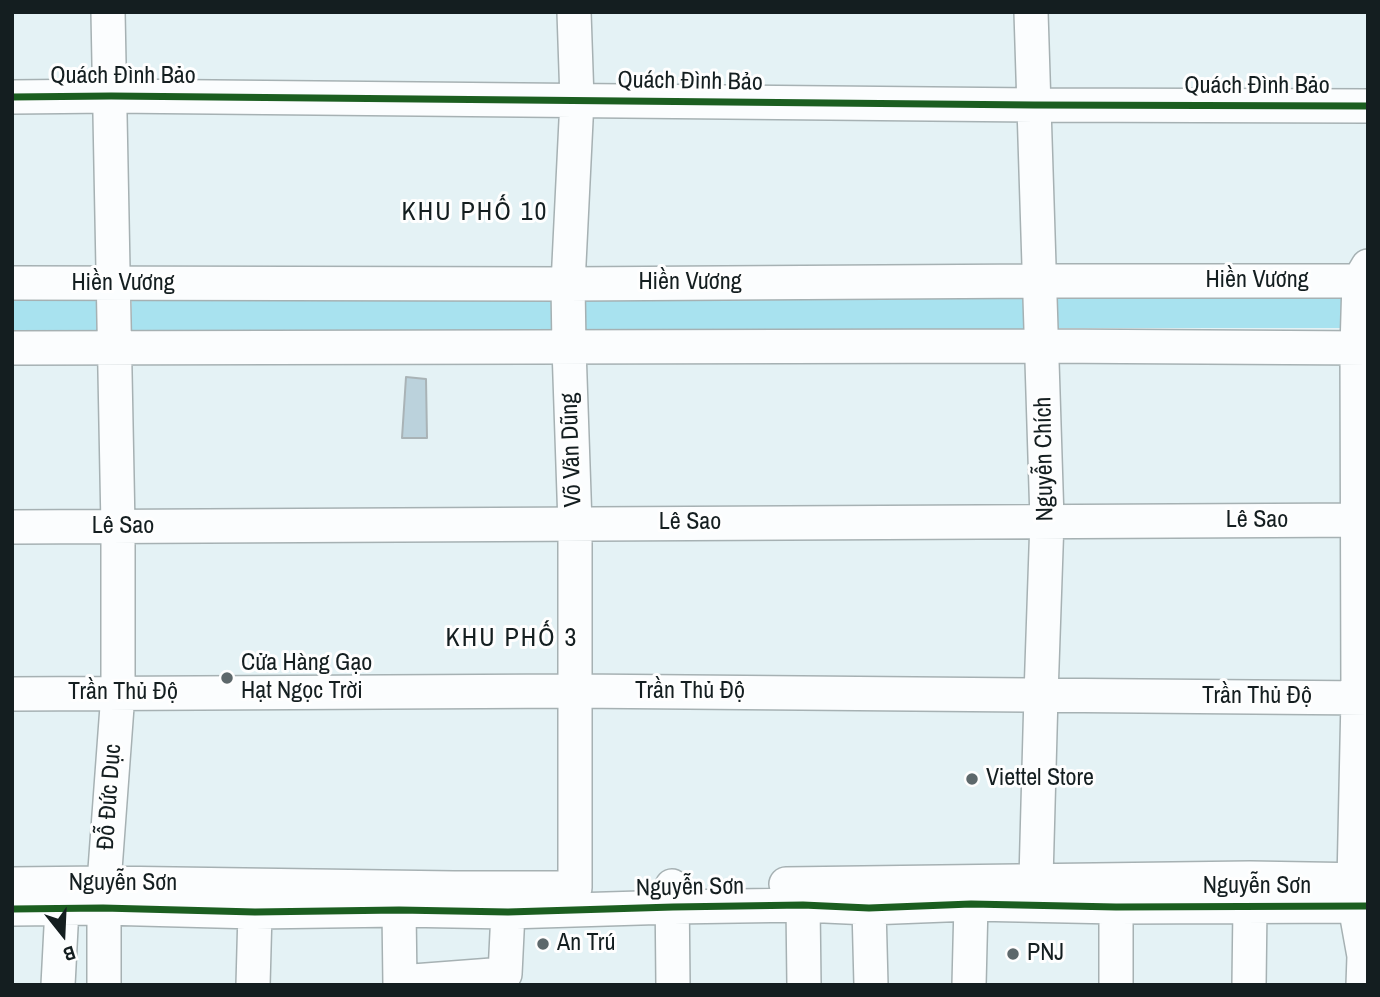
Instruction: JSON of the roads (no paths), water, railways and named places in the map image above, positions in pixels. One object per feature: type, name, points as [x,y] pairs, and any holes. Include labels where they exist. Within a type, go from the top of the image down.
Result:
[{"type":"street","name":"Đỗ Đức Dục","points":[[104,985],[104,896],[118,693],[118,527],[108,12]]},
{"type":"street","name":"Võ Văn Dũng","points":[[574,12],[576,100],[568,284],[575,524],[575,888]]},
{"type":"street","name":"Nguyễn Chích","points":[[1031,12],[1047,520],[1037,892]]},
{"type":"street","name":"Quách Đình Bảo","points":[[12,97],[1368,106]]},
{"type":"street","name":"Hiền Vương","points":[[12,283],[568,284],[1365,276]]},
{"type":"street","points":[[1365,276],[1361,893],[1365,962]]},
{"type":"street","points":[[12,348],[1363,348]]},
{"type":"street","name":"Lê Sao","points":[[12,527],[1363,520]]},
{"type":"street","name":"Trần Thủ Độ","points":[[12,694],[574,691],[1363,698]]},
{"type":"street","name":"Nguyễn Sơn","points":[[12,884],[255,912],[508,912],[673,896],[1037,892],[1250,878],[1361,893]]},
{"type":"street","name":"Nguyễn Sơn","points":[[12,909],[62,908],[104,896],[454,888],[575,888],[869,908],[971,904],[1037,892],[1116,907],[1250,906],[1361,893]]},
{"type":"street","points":[[673,896],[673,985]]},
{"type":"street","points":[[969,985],[971,904]]},
{"type":"street","points":[[803,905],[804,985]]},
{"type":"street","points":[[1249,985],[1250,906]]},
{"type":"street","points":[[1116,907],[1116,985]]},
{"type":"street","points":[[58,985],[62,908]]},
{"type":"street","points":[[869,908],[871,985]]},
{"type":"street","points":[[399,910],[400,983],[505,974],[508,912]]},
{"type":"street","points":[[253,985],[255,912]]},
{"type":"place","name":"Cửa Hàng Gạo Hạt Ngọc Trời","points":[[227,678]]},
{"type":"place","name":"Viettel Store","points":[[972,779]]},
{"type":"place","name":"An Trú","points":[[543,944]]},
{"type":"place","name":"PNJ","points":[[1013,954]]},
{"type":"district","name":"KHU PHỐ 10","points":[[475,213]]},
{"type":"district","name":"KHU PHỐ 3","points":[[512,639]]}]
